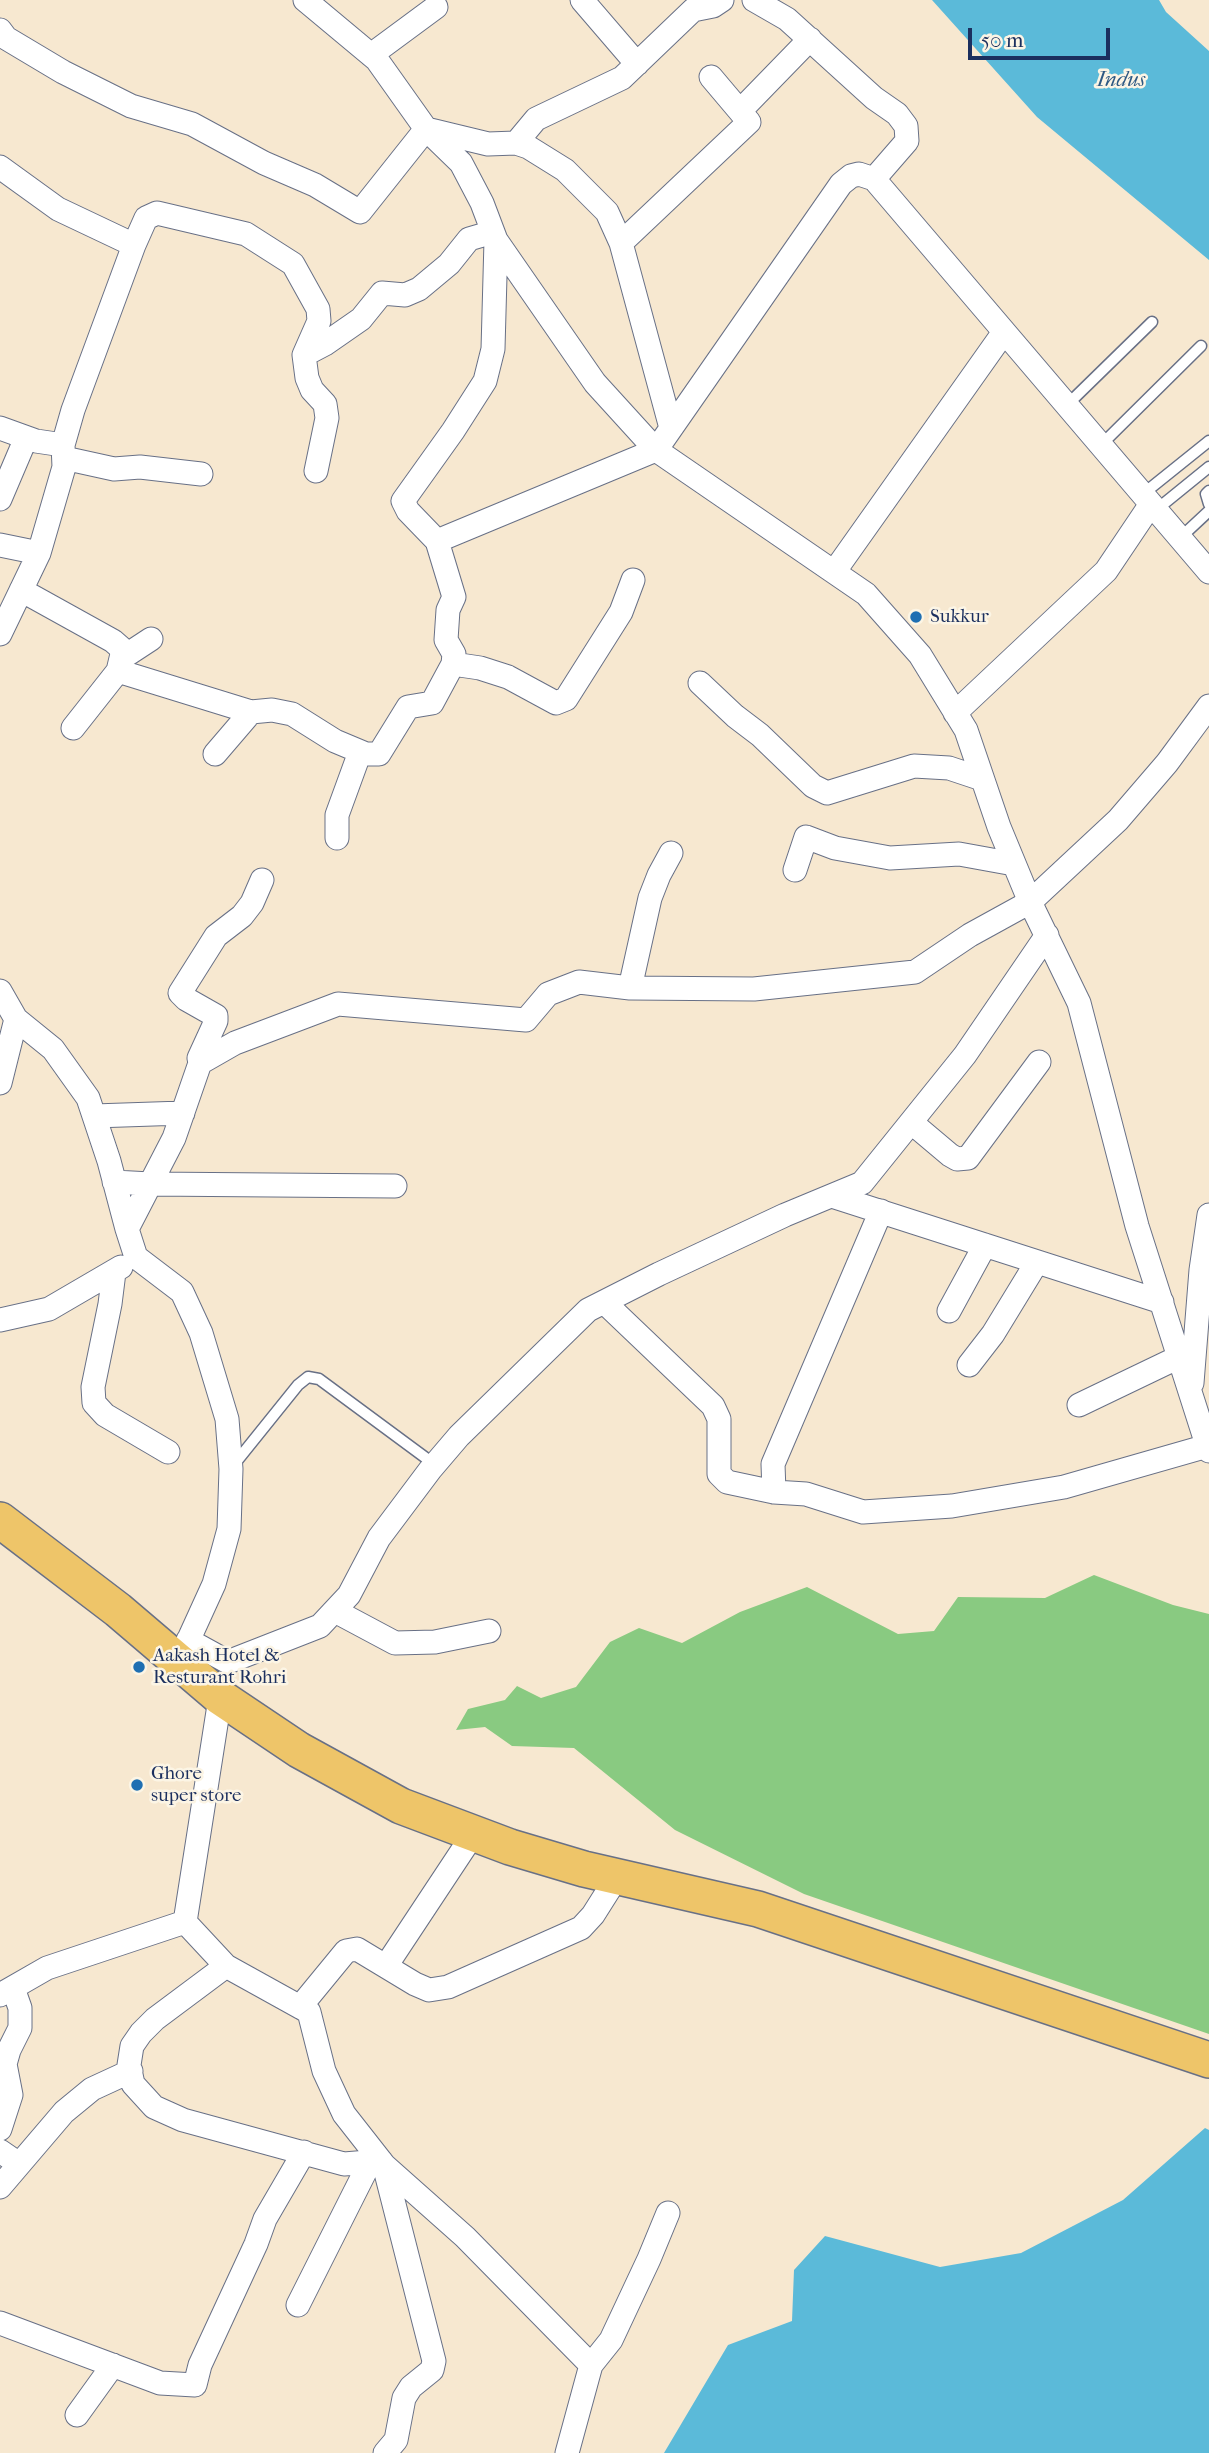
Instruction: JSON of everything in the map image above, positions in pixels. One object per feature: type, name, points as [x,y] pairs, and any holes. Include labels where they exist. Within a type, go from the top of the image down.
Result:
[{"type":"main road","points":[[0,1520],[184,1651],[220,1697],[299,1750],[401,1806],[510,1847],[617,1877],[758,1909],[1209,2060]]},
{"type":"main road","points":[[672,1889],[752,1927],[1209,2081]]},
{"type":"street","points":[[305,0],[371,55],[426,128],[461,163],[482,203],[495,236],[595,383],[656,450],[866,594],[920,654],[966,730],[1014,864],[1079,1003],[1138,1226],[1208,1448],[1064,1487],[952,1506],[863,1512],[806,1494],[774,1492],[727,1482],[719,1474],[719,1419],[713,1406],[604,1302]]},
{"type":"street","points":[[582,0],[637,64]]},
{"type":"street","points":[[516,143],[536,119],[622,78],[693,10],[713,6],[722,0]]},
{"type":"street","points":[[754,0],[787,19],[874,98],[897,114],[906,126],[906,141],[874,179]]},
{"type":"street","points":[[371,55],[436,7]]},
{"type":"street","points":[[2,37],[131,106],[192,124],[264,163],[315,185],[360,212],[426,128]]},
{"type":"street","points":[[740,111],[810,39]]},
{"type":"street","points":[[621,243],[749,122],[711,77]]},
{"type":"street","points":[[426,128],[488,144],[516,143],[528,147],[565,170],[607,212],[621,243],[671,428]]},
{"type":"street","points":[[0,167],[58,209],[134,245]]},
{"type":"street","points":[[437,541],[656,450],[841,184],[851,176],[859,174],[874,179],[1180,538],[1207,566]]},
{"type":"street","points":[[0,634],[40,553],[64,467],[64,451],[73,410],[146,218],[157,214],[246,234],[293,264],[318,309],[319,321],[304,355],[307,378],[312,390],[325,404],[327,418],[316,471]]},
{"type":"street","points":[[304,355],[326,344],[361,319],[382,293],[405,295],[419,289],[449,264],[469,239],[495,236]]},
{"type":"street","points":[[120,665],[251,712],[272,710],[292,714],[335,741],[360,752],[379,754],[408,707],[432,703],[453,664],[454,654],[446,639],[448,610],[454,597],[437,541],[408,512],[402,501],[453,431],[485,381],[493,349],[495,236]]},
{"type":"street","points":[[834,572],[1004,332]]},
{"type":"street","points":[[0,428],[114,469],[140,467],[201,474]]},
{"type":"street","points":[[0,499],[26,438]]},
{"type":"street","points":[[955,713],[1106,571],[1150,503]]},
{"type":"street","points":[[0,545],[40,553]]},
{"type":"street","points":[[453,664],[480,668],[508,677],[556,703],[566,699],[621,612],[633,580]]},
{"type":"street","points":[[21,590],[113,641],[121,648],[120,665]]},
{"type":"street","points":[[73,728],[120,665],[151,639]]},
{"type":"street","points":[[700,683],[735,716],[760,734],[813,786],[827,793],[914,766],[949,768],[982,779]]},
{"type":"street","points":[[200,1063],[235,1043],[338,1004],[526,1020],[548,994],[579,982],[630,988],[754,989],[915,972],[970,935],[1030,901],[1118,820],[1167,763],[1209,706]]},
{"type":"street","points":[[215,754],[251,712]]},
{"type":"street","points":[[337,838],[337,815],[360,752]]},
{"type":"street","points":[[795,870],[806,837],[835,848],[890,858],[959,853],[1014,864]]},
{"type":"street","points":[[630,988],[650,898],[671,853]]},
{"type":"street","points":[[127,1229],[174,1138],[200,1058],[216,1021],[216,1016],[180,993],[216,936],[242,916],[262,880]]},
{"type":"street","points":[[9,1016],[53,1049],[88,1098],[136,1257],[182,1292],[201,1333],[227,1419],[231,1469],[229,1529],[214,1584],[184,1651],[228,1662],[320,1626],[349,1595],[379,1538],[434,1464],[459,1436],[588,1310],[684,1262],[862,1183],[965,1055],[1047,935]]},
{"type":"street","points":[[0,990],[9,1016],[0,1083]]},
{"type":"street","points":[[912,1123],[950,1155],[957,1159],[968,1158],[1039,1062]]},
{"type":"street","points":[[94,1116],[183,1113]]},
{"type":"street","points":[[114,1182],[396,1186]]},
{"type":"street","points":[[832,1196],[1162,1302]]},
{"type":"street","points":[[774,1492],[773,1464],[881,1212]]},
{"type":"street","points":[[1191,1395],[1201,1270],[1209,1215]]},
{"type":"street","points":[[949,1311],[985,1245]]},
{"type":"street","points":[[0,1320],[50,1310],[136,1257]]},
{"type":"street","points":[[969,1365],[993,1334],[1037,1262]]},
{"type":"street","points":[[114,1272],[93,1387],[94,1403],[105,1415],[168,1452]]},
{"type":"street","points":[[1079,1405],[1180,1357]]},
{"type":"street","points":[[335,1611],[394,1643],[435,1642],[489,1631]]},
{"type":"street","points":[[185,1922],[220,1697],[228,1662]]},
{"type":"street","points":[[386,1966],[474,1833]]},
{"type":"street","points":[[300,2007],[346,1951],[357,1949],[429,1990],[448,1987],[581,1928],[593,1915],[617,1877]]},
{"type":"street","points":[[185,1922],[226,1966],[309,2012],[324,2071],[344,2114],[379,2163],[465,2237],[591,2365]]},
{"type":"street","points":[[0,2130],[11,2095],[5,2064],[20,2028],[20,2008],[6,1992],[47,1968],[185,1922]]},
{"type":"street","points":[[226,1966],[155,2018],[141,2033],[132,2046],[133,2084],[155,2107],[183,2120],[344,2164],[379,2163]]},
{"type":"street","points":[[0,2187],[9,2158],[92,2089],[131,2071]]},
{"type":"street","points":[[0,2323],[160,2383],[195,2385],[200,2365],[265,2219],[304,2152]]},
{"type":"street","points":[[298,2305],[379,2163]]},
{"type":"street","points":[[379,2163],[434,2361],[432,2370],[411,2386],[404,2398],[396,2440],[385,2453]]},
{"type":"street","points":[[568,2453],[591,2365],[611,2340],[668,2213]]},
{"type":"street","points":[[77,2415],[113,2365]]},
{"type":"lane","points":[[1067,405],[1152,322]]},
{"type":"lane","points":[[1101,445],[1201,345]]},
{"type":"lane","points":[[1150,503],[1209,441]]},
{"type":"lane","points":[[1150,503],[1209,467]]},
{"type":"lane","points":[[1209,491],[1206,494],[1209,505]]},
{"type":"lane","points":[[1180,538],[1209,511]]},
{"type":"lane","points":[[231,1469],[298,1385],[309,1377],[318,1379],[434,1464]]},
{"type":"green space","points":[[1094,1575],[1173,1605],[1209,1614],[1209,2034],[804,1894],[675,1830],[574,1748],[512,1746],[485,1727],[456,1730],[468,1709],[505,1700],[517,1686],[541,1698],[576,1687],[610,1642],[639,1628],[682,1643],[740,1612],[807,1587],[898,1634],[934,1631],[958,1597],[1045,1598]]},
{"type":"water","name":"Indus","points":[[932,0],[1159,0],[1166,12],[1209,51],[1209,260],[1037,117]]},
{"type":"water","points":[[1205,2128],[1209,2130],[1209,2453],[664,2453],[728,2345],[792,2321],[794,2270],[825,2236],[940,2267],[1021,2253],[1123,2200]]},
{"type":"place","name":"Sukkur","points":[[916,617]]},
{"type":"place","name":"Aakash Hotel & Resturant Rohri","points":[[139,1667]]},
{"type":"place","name":"Ghore super store","points":[[137,1785]]}]
